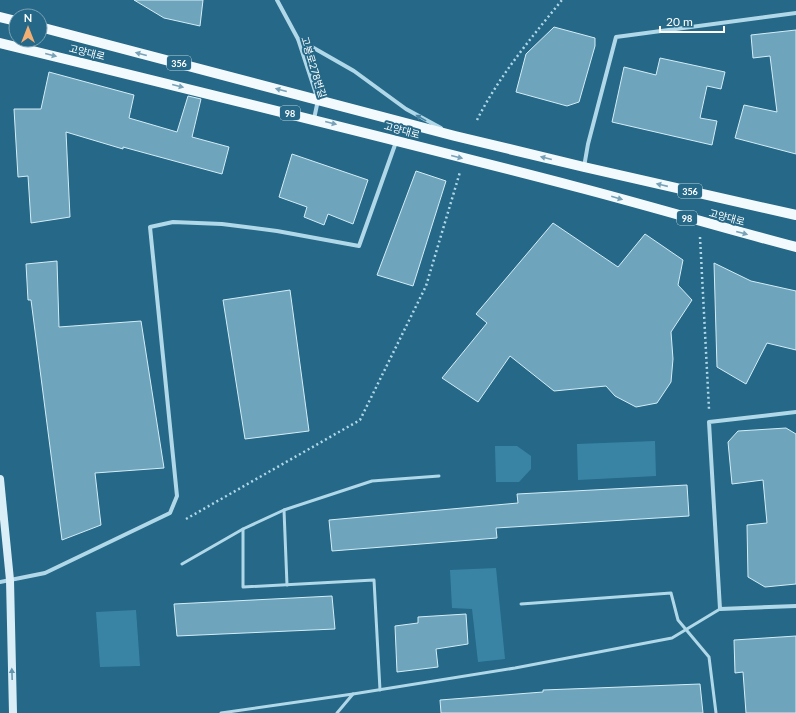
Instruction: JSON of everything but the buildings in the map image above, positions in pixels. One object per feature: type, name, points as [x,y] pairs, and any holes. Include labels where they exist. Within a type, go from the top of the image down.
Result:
[{"type":"main road","name":"고양대로","points":[[48,29],[455,136],[796,215]]},
{"type":"main road","name":"고양대로","points":[[0,43],[314,119],[396,142],[579,187],[796,248]]},
{"type":"main road","points":[[0,478],[10,580],[13,713]]},
{"type":"street","name":"고봉로278번길","points":[[277,0],[298,39],[318,100],[314,119]]},
{"type":"street","points":[[584,167],[588,144],[616,37],[796,13]]},
{"type":"street","points":[[298,39],[354,71],[406,110],[455,136]]},
{"type":"street","points":[[0,582],[45,573],[170,513],[177,496],[150,227],[173,222],[222,224],[276,231],[359,246],[396,142]]},
{"type":"street","points":[[796,412],[709,422],[720,610],[796,606]]},
{"type":"lane","points":[[182,564],[243,529],[284,510],[372,481],[440,476]]},
{"type":"lane","points":[[284,510],[288,585]]},
{"type":"lane","points":[[243,529],[243,587],[374,580],[380,690]]},
{"type":"lane","points":[[521,604],[671,593],[678,620],[709,658],[716,713]]},
{"type":"lane","points":[[221,713],[380,690],[515,668],[672,638],[720,610]]},
{"type":"lane","points":[[337,713],[353,694]]},
{"type":"path","points":[[477,120],[489,95],[562,0]]},
{"type":"path","points":[[186,519],[360,420],[426,286],[461,168]]},
{"type":"path","points":[[700,235],[709,422]]},
{"type":"shaded area","points":[[655,441],[656,476],[578,480],[577,444]]},
{"type":"shaded area","points":[[495,446],[517,446],[531,456],[531,469],[519,482],[496,482]]},
{"type":"shaded area","points":[[496,568],[505,659],[478,662],[472,609],[452,608],[450,570]]},
{"type":"shaded area","points":[[136,610],[140,666],[100,667],[96,612]]}]
